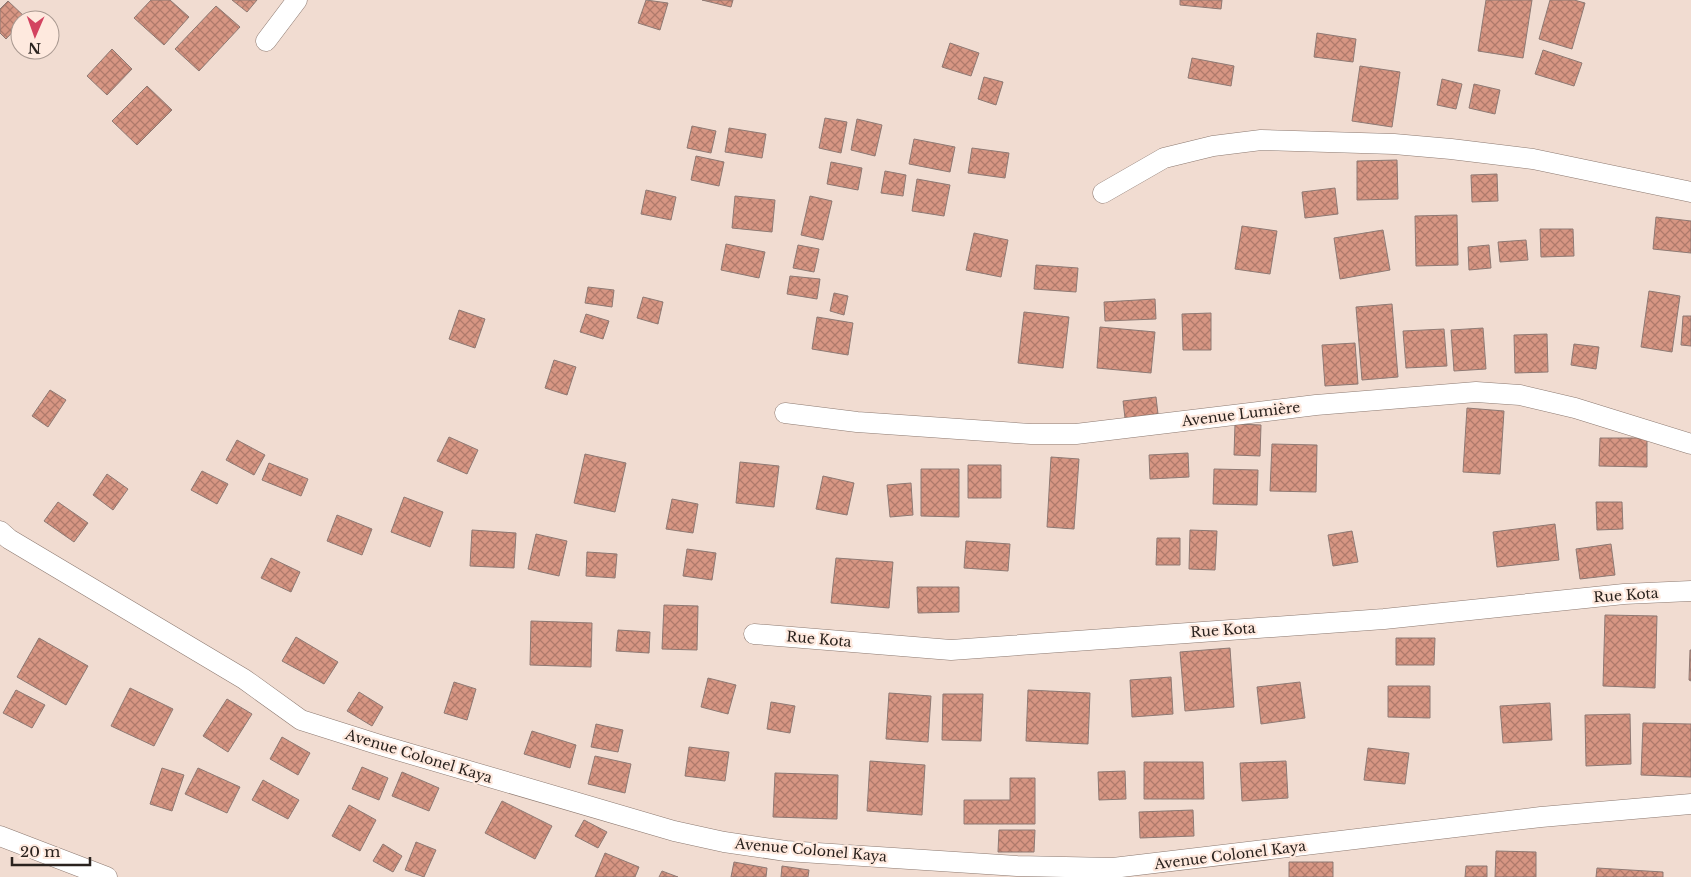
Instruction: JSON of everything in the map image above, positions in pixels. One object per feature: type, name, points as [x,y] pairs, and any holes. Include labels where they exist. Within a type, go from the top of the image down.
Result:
[{"type":"street","points":[[266,41],[297,0]]},
{"type":"street","points":[[1103,193],[1164,158],[1212,146],[1261,140],[1394,144],[1451,149],[1533,159],[1691,192]]},
{"type":"street","name":"Avenue Lumière","points":[[785,413],[857,422],[1031,434],[1076,434],[1316,405],[1476,392],[1520,395],[1575,408],[1691,444]]},
{"type":"street","name":"Avenue Colonel Kaya","points":[[0,531],[8,539],[244,679],[301,720],[380,745],[655,825],[724,842],[786,851],[988,864],[1114,868],[1541,817],[1691,804]]},
{"type":"street","name":"Rue Kota","points":[[754,634],[951,650],[1384,619],[1624,594],[1691,591]]},
{"type":"street","points":[[0,836],[107,877]]},
{"type":"building","points":[[151,0],[170,0],[189,17],[164,45],[134,18]]},
{"type":"building","points":[[232,0],[257,0],[247,12]]},
{"type":"building","points":[[646,0],[668,3],[660,30],[638,23]]},
{"type":"building","points":[[702,0],[733,0],[731,7]]},
{"type":"building","points":[[1180,0],[1222,0],[1221,9],[1180,5]]},
{"type":"building","points":[[1486,0],[1532,0],[1523,58],[1478,51]]},
{"type":"building","points":[[1550,0],[1574,0],[1585,3],[1572,49],[1539,39]]},
{"type":"building","points":[[8,1],[18,10],[10,10],[10,35],[6,39],[0,33],[0,9]]},
{"type":"building","points":[[216,6],[240,27],[199,71],[175,49]]},
{"type":"building","points":[[1317,33],[1356,39],[1353,62],[1314,57]]},
{"type":"building","points":[[950,43],[979,53],[971,76],[942,67]]},
{"type":"building","points":[[112,49],[132,69],[107,95],[87,76]]},
{"type":"building","points":[[1543,50],[1582,63],[1574,86],[1535,74]]},
{"type":"building","points":[[1192,58],[1234,66],[1231,86],[1188,78]]},
{"type":"building","points":[[1360,66],[1400,72],[1392,127],[1352,121]]},
{"type":"building","points":[[984,77],[1003,82],[996,105],[978,99]]},
{"type":"building","points":[[1442,79],[1462,84],[1456,109],[1437,105]]},
{"type":"building","points":[[1474,84],[1500,90],[1495,114],[1469,108]]},
{"type":"building","points":[[147,86],[172,110],[137,145],[112,121]]},
{"type":"building","points":[[825,118],[847,122],[841,153],[819,148]]},
{"type":"building","points":[[857,119],[882,125],[875,156],[851,150]]},
{"type":"building","points":[[692,126],[716,131],[711,153],[687,148]]},
{"type":"building","points":[[729,128],[766,134],[762,158],[725,152]]},
{"type":"building","points":[[914,139],[955,147],[950,172],[909,164]]},
{"type":"building","points":[[972,148],[1009,153],[1005,178],[968,173]]},
{"type":"building","points":[[696,156],[724,162],[719,186],[691,180]]},
{"type":"building","points":[[1397,160],[1398,199],[1357,200],[1357,161]]},
{"type":"building","points":[[831,162],[862,168],[858,190],[827,184]]},
{"type":"building","points":[[885,171],[906,175],[903,196],[881,193]]},
{"type":"building","points":[[1497,174],[1498,201],[1472,202],[1471,175]]},
{"type":"building","points":[[917,179],[950,185],[944,216],[912,211]]},
{"type":"building","points":[[1335,188],[1338,214],[1305,218],[1302,192]]},
{"type":"building","points":[[646,190],[676,197],[671,220],[641,214]]},
{"type":"building","points":[[735,196],[775,200],[772,232],[732,228]]},
{"type":"building","points":[[810,196],[832,201],[823,240],[801,235]]},
{"type":"building","points":[[1457,215],[1458,265],[1416,266],[1415,216]]},
{"type":"building","points":[[1656,217],[1691,221],[1691,253],[1653,249]]},
{"type":"building","points":[[1242,226],[1277,231],[1270,274],[1235,269]]},
{"type":"building","points":[[1540,229],[1573,229],[1574,256],[1541,257]]},
{"type":"building","points":[[1383,230],[1390,270],[1340,279],[1334,238]]},
{"type":"building","points":[[974,233],[1008,240],[1001,277],[966,270]]},
{"type":"building","points":[[1526,240],[1528,260],[1500,262],[1498,242]]},
{"type":"building","points":[[726,244],[765,252],[759,278],[721,270]]},
{"type":"building","points":[[798,245],[819,249],[814,272],[793,268]]},
{"type":"building","points":[[1489,245],[1491,268],[1469,270],[1468,247]]},
{"type":"building","points":[[1036,265],[1078,268],[1076,292],[1034,289]]},
{"type":"building","points":[[790,276],[820,279],[817,299],[787,294]]},
{"type":"building","points":[[588,287],[614,290],[612,307],[585,303]]},
{"type":"building","points":[[1649,291],[1680,296],[1672,352],[1641,347]]},
{"type":"building","points":[[834,293],[848,296],[844,315],[830,311]]},
{"type":"building","points":[[643,297],[663,302],[658,324],[637,318]]},
{"type":"building","points":[[1155,299],[1156,319],[1105,321],[1104,302]]},
{"type":"building","points":[[1392,304],[1398,377],[1362,380],[1356,307]]},
{"type":"building","points":[[459,310],[485,319],[475,348],[449,339]]},
{"type":"building","points":[[1024,312],[1069,317],[1063,368],[1018,363]]},
{"type":"building","points":[[1211,313],[1211,350],[1183,350],[1182,314]]},
{"type":"building","points":[[586,314],[609,321],[603,339],[580,332]]},
{"type":"building","points":[[1683,316],[1691,316],[1691,346],[1681,345]]},
{"type":"building","points":[[817,317],[853,323],[848,355],[812,349]]},
{"type":"building","points":[[1100,327],[1155,332],[1151,373],[1097,368]]},
{"type":"building","points":[[1483,328],[1486,369],[1454,371],[1451,330]]},
{"type":"building","points":[[1444,329],[1447,366],[1406,368],[1403,331]]},
{"type":"building","points":[[1547,334],[1548,372],[1515,373],[1514,335]]},
{"type":"building","points":[[1355,343],[1358,384],[1325,386],[1322,345]]},
{"type":"building","points":[[1574,344],[1599,347],[1596,369],[1571,365]]},
{"type":"building","points":[[554,360],[576,367],[567,395],[545,388]]},
{"type":"building","points":[[50,390],[66,400],[48,427],[32,416]]},
{"type":"building","points":[[1156,397],[1158,414],[1125,418],[1123,401]]},
{"type":"building","points":[[1467,408],[1504,411],[1500,474],[1463,472]]},
{"type":"building","points":[[1235,424],[1261,425],[1260,456],[1234,455]]},
{"type":"building","points":[[449,437],[478,450],[467,474],[437,461]]},
{"type":"building","points":[[1600,438],[1647,438],[1647,467],[1599,466]]},
{"type":"building","points":[[237,440],[265,455],[254,475],[226,460]]},
{"type":"building","points":[[1272,444],[1317,445],[1316,492],[1270,491]]},
{"type":"building","points":[[1188,453],[1189,477],[1150,479],[1149,455]]},
{"type":"building","points":[[585,454],[626,463],[615,512],[574,503]]},
{"type":"building","points":[[1051,457],[1079,459],[1074,529],[1047,527]]},
{"type":"building","points":[[740,462],[779,466],[774,507],[736,503]]},
{"type":"building","points":[[269,463],[308,479],[301,496],[262,480]]},
{"type":"building","points":[[968,465],[1001,465],[1001,498],[968,498]]},
{"type":"building","points":[[921,469],[959,469],[959,517],[921,516]]},
{"type":"building","points":[[1214,469],[1258,470],[1257,505],[1213,504]]},
{"type":"building","points":[[202,471],[228,484],[217,504],[191,490]]},
{"type":"building","points":[[107,474],[128,489],[113,510],[93,495]]},
{"type":"building","points":[[823,476],[854,483],[847,515],[816,509]]},
{"type":"building","points":[[911,483],[913,515],[890,517],[887,485]]},
{"type":"building","points":[[404,497],[443,512],[430,547],[391,532]]},
{"type":"building","points":[[672,499],[698,504],[693,533],[666,529]]},
{"type":"building","points":[[58,502],[88,523],[74,542],[44,521]]},
{"type":"building","points":[[1596,502],[1622,502],[1623,529],[1597,530]]},
{"type":"building","points":[[337,515],[372,529],[362,555],[327,541]]},
{"type":"building","points":[[1555,524],[1559,560],[1497,567],[1493,532]]},
{"type":"building","points":[[472,530],[516,533],[514,568],[470,566]]},
{"type":"building","points":[[1190,530],[1217,531],[1215,570],[1189,569]]},
{"type":"building","points":[[1352,531],[1358,562],[1333,566],[1328,535]]},
{"type":"building","points":[[536,534],[567,541],[559,576],[528,569]]},
{"type":"building","points":[[1157,538],[1180,538],[1180,565],[1156,565]]},
{"type":"building","points":[[966,541],[1010,544],[1008,571],[964,568]]},
{"type":"building","points":[[1611,544],[1615,575],[1580,579],[1576,549]]},
{"type":"building","points":[[687,549],[716,553],[712,580],[683,576]]},
{"type":"building","points":[[587,552],[617,554],[615,578],[586,576]]},
{"type":"building","points":[[271,558],[300,572],[291,592],[261,578]]},
{"type":"building","points":[[836,558],[893,562],[889,608],[831,603]]},
{"type":"building","points":[[917,587],[959,587],[959,612],[918,613]]},
{"type":"building","points":[[664,605],[698,606],[697,650],[662,649]]},
{"type":"building","points":[[1605,615],[1657,616],[1655,688],[1603,686]]},
{"type":"building","points":[[531,621],[592,623],[591,667],[530,665]]},
{"type":"building","points":[[618,630],[650,632],[649,653],[616,651]]},
{"type":"building","points":[[296,637],[338,662],[324,684],[282,661]]},
{"type":"building","points":[[39,638],[88,666],[66,705],[17,677]]},
{"type":"building","points":[[1396,638],[1435,638],[1434,665],[1396,665]]},
{"type":"building","points":[[1230,648],[1234,707],[1185,711],[1180,652]]},
{"type":"building","points":[[1691,650],[1691,681],[1689,680]]},
{"type":"building","points":[[1171,677],[1173,714],[1132,717],[1130,680]]},
{"type":"building","points":[[708,678],[736,685],[728,714],[701,707]]},
{"type":"building","points":[[454,682],[476,689],[467,720],[444,713]]},
{"type":"building","points":[[1300,682],[1305,718],[1261,724],[1257,687]]},
{"type":"building","points":[[1388,686],[1430,686],[1430,718],[1388,717]]},
{"type":"building","points":[[130,688],[173,709],[154,746],[111,726]]},
{"type":"building","points":[[16,690],[45,705],[32,728],[3,713]]},
{"type":"building","points":[[1028,690],[1090,693],[1088,744],[1026,741]]},
{"type":"building","points":[[359,692],[383,707],[372,726],[347,711]]},
{"type":"building","points":[[889,693],[931,696],[928,742],[886,739]]},
{"type":"building","points":[[943,694],[983,694],[981,741],[942,740]]},
{"type":"building","points":[[227,699],[252,714],[228,752],[203,736]]},
{"type":"building","points":[[771,702],[795,706],[790,733],[767,729]]},
{"type":"building","points":[[1550,703],[1552,740],[1503,743],[1500,706]]},
{"type":"building","points":[[1630,714],[1631,764],[1586,766],[1585,715]]},
{"type":"building","points":[[1643,723],[1691,724],[1691,777],[1641,775]]},
{"type":"building","points":[[596,724],[623,730],[618,752],[591,747]]},
{"type":"building","points":[[532,731],[576,745],[570,768],[524,754]]},
{"type":"building","points":[[282,737],[310,753],[298,775],[270,759]]},
{"type":"building","points":[[689,747],[729,752],[725,781],[685,776]]},
{"type":"building","points":[[1368,748],[1409,753],[1405,784],[1364,780]]},
{"type":"building","points":[[595,756],[631,764],[625,793],[588,784]]},
{"type":"building","points":[[870,761],[925,765],[922,815],[867,811]]},
{"type":"building","points":[[1286,761],[1288,798],[1242,801],[1240,763]]},
{"type":"building","points":[[1144,762],[1203,762],[1204,799],[1144,799]]},
{"type":"building","points":[[362,767],[388,778],[379,800],[352,789]]},
{"type":"building","points":[[162,768],[184,775],[172,811],[150,804]]},
{"type":"building","points":[[198,768],[240,787],[227,813],[185,794]]},
{"type":"building","points":[[1125,771],[1126,799],[1099,800],[1098,772]]},
{"type":"building","points":[[402,772],[439,788],[429,811],[392,796]]},
{"type":"building","points":[[775,773],[838,775],[837,819],[773,817]]},
{"type":"building","points":[[1010,778],[1035,778],[1035,824],[964,824],[964,800],[1010,800]]},
{"type":"building","points":[[263,780],[299,800],[288,819],[252,800]]},
{"type":"building","points":[[502,801],[552,826],[535,859],[485,833]]},
{"type":"building","points":[[349,805],[376,820],[360,851],[332,836]]},
{"type":"building","points":[[1193,810],[1194,836],[1140,838],[1139,812]]},
{"type":"building","points":[[584,820],[607,832],[598,848],[575,836]]},
{"type":"building","points":[[999,830],[1035,830],[1034,852],[998,852]]},
{"type":"building","points":[[416,842],[436,850],[424,877],[405,870]]},
{"type":"building","points":[[383,844],[402,856],[393,872],[373,861]]},
{"type":"building","points":[[1496,851],[1536,852],[1536,877],[1495,877]]},
{"type":"building","points":[[605,853],[639,867],[635,877],[595,877]]},
{"type":"building","points":[[734,862],[767,868],[766,877],[731,877]]},
{"type":"building","points":[[1289,862],[1333,862],[1333,877],[1289,877]]},
{"type":"building","points":[[782,866],[809,870],[808,877],[781,877]]},
{"type":"building","points":[[1466,866],[1487,866],[1487,877],[1465,877]]},
{"type":"building","points":[[1597,868],[1663,872],[1663,877],[1596,877]]},
{"type":"building","points":[[662,871],[678,877],[659,877]]}]
